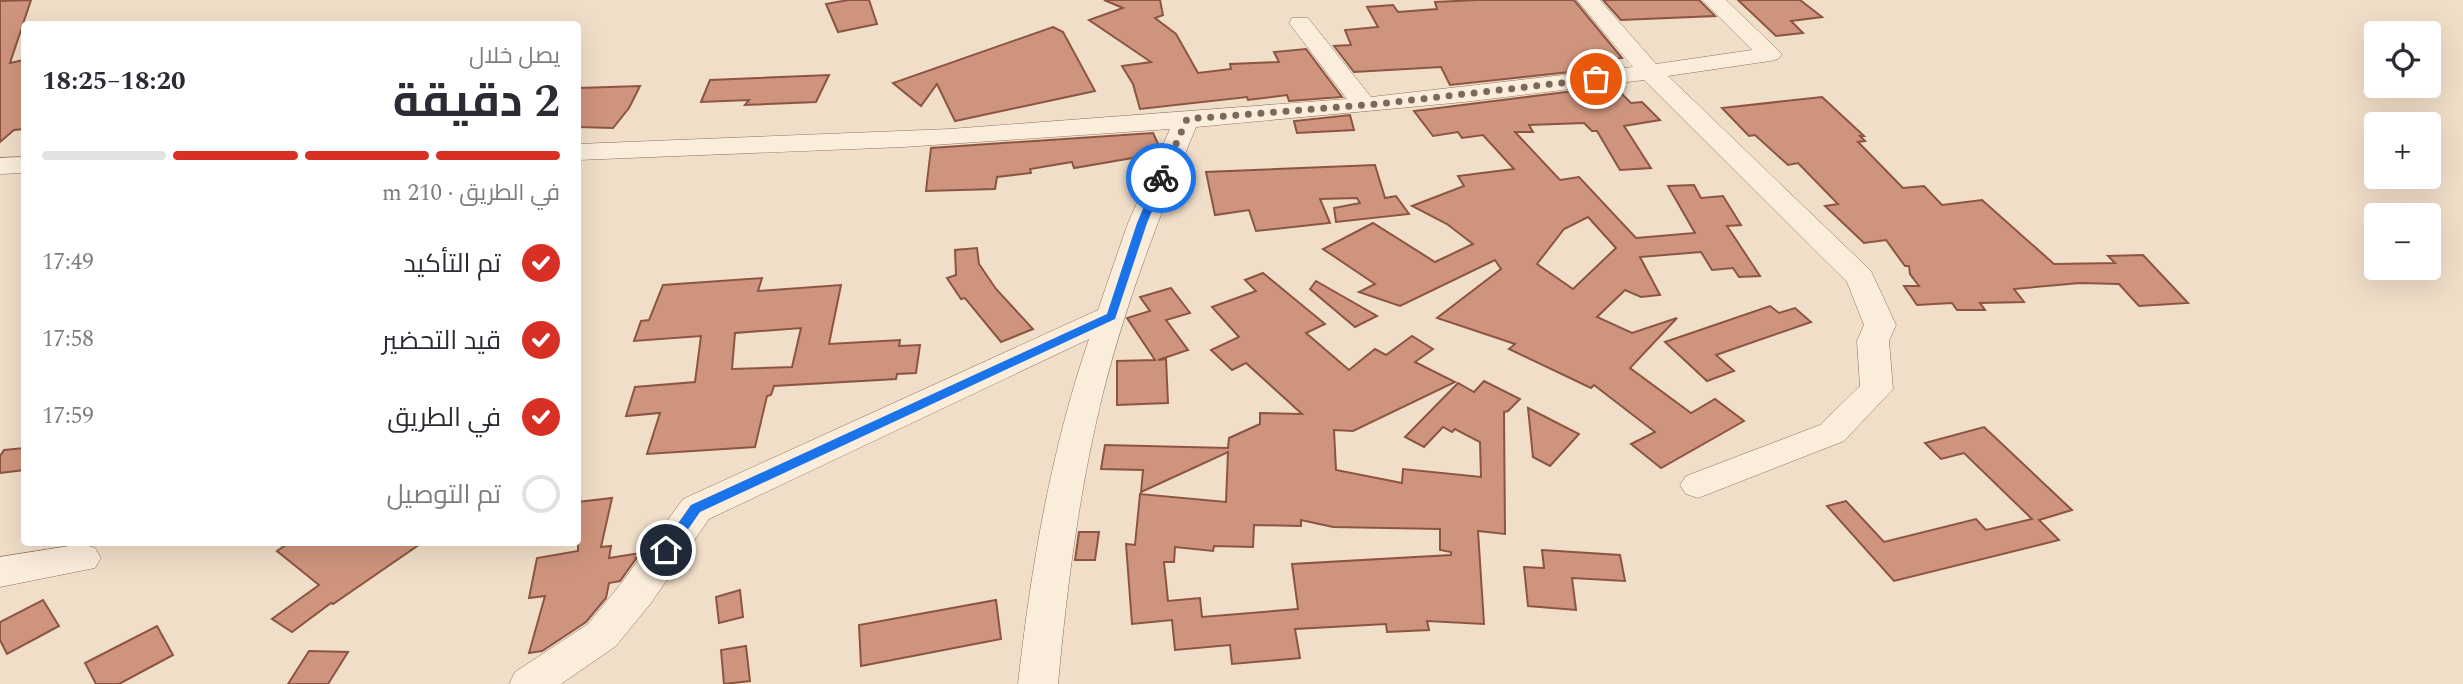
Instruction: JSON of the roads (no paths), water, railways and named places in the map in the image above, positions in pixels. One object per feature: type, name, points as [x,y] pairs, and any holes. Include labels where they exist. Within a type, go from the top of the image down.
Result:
[{"type":"street","points":[[1588,0],[1651,73],[1860,278],[1880,325],[1873,341],[1877,389],[1832,433],[1698,485]]},
{"type":"street","points":[[581,152],[949,137],[1365,105],[1651,73],[1770,54],[1713,0]]},
{"type":"street","points":[[1300,23],[1365,105]]},
{"type":"street","points":[[1038,684],[1048,581],[1088,389],[1142,223],[1187,119]]},
{"type":"street","points":[[0,166],[21,165]]},
{"type":"street","points":[[529,684],[602,635],[637,592],[696,509],[1111,316]]},
{"type":"street","points":[[0,572],[82,558]]}]
